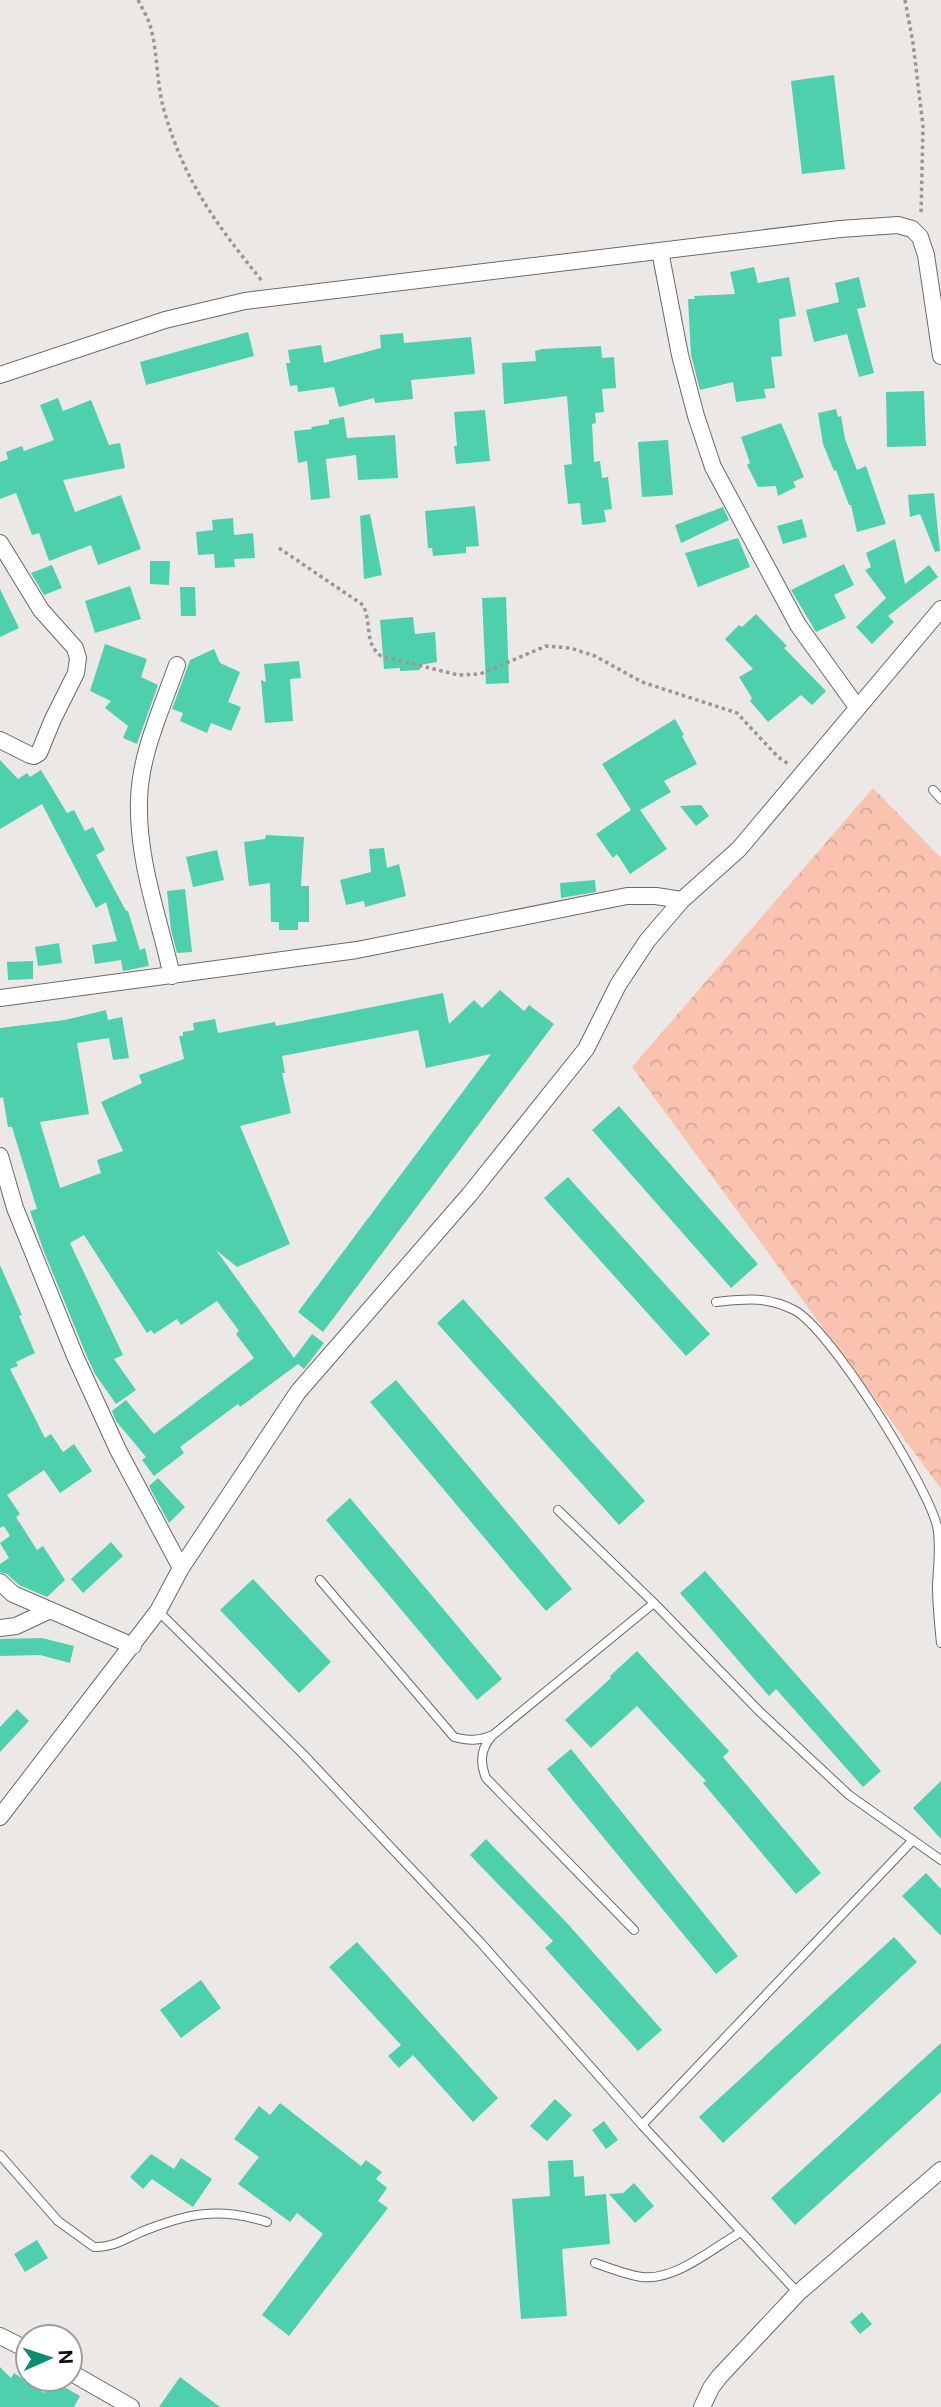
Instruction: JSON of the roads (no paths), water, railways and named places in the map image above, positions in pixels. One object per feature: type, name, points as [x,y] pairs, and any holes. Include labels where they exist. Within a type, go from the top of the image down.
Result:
[{"type":"street","points":[[0,375],[165,320],[245,301],[898,225],[912,229],[920,237],[926,255],[941,356]]},
{"type":"street","points":[[660,251],[680,355],[713,467],[798,625],[857,707]]},
{"type":"street","points":[[0,543],[34,600],[75,648],[78,657],[76,673],[39,754],[30,755],[0,740]]},
{"type":"street","points":[[0,1817],[158,1611],[181,1568],[298,1392],[470,1194],[586,1049],[618,985],[647,941],[682,900],[739,849],[941,609]]},
{"type":"street","points":[[172,975],[146,868],[139,799],[145,762],[177,665]]},
{"type":"street","points":[[0,998],[357,950],[627,896],[656,896],[682,900]]},
{"type":"street","points":[[0,1156],[19,1219],[85,1379],[118,1450],[181,1568]]},
{"type":"street","points":[[0,1582],[13,1594],[48,1611],[133,1646]]},
{"type":"street","points":[[0,1628],[16,1626],[48,1611]]},
{"type":"street","points":[[702,2407],[719,2377],[798,2293],[941,2170]]},
{"type":"street","points":[[84,2380],[131,2407]]},
{"type":"street","points":[[96,2407],[107,2393]]},
{"type":"lane","points":[[933,790],[941,799]]},
{"type":"lane","points":[[716,1302],[765,1299],[796,1311],[817,1331],[871,1404],[923,1490],[938,1530],[938,1614],[941,1643]]},
{"type":"lane","points":[[558,1510],[654,1603],[760,1712],[849,1795],[941,1860]]},
{"type":"lane","points":[[320,1580],[453,1737],[467,1741],[481,1740],[493,1735],[654,1603]]},
{"type":"lane","points":[[158,1611],[311,1763],[481,1943],[642,2125],[798,2293]]},
{"type":"lane","points":[[493,1735],[483,1750],[482,1769],[486,1778],[634,1930]]},
{"type":"lane","points":[[642,2125],[913,1840]]},
{"type":"lane","points":[[0,2155],[58,2221],[94,2246],[114,2245],[142,2232],[210,2212],[239,2214],[267,2222]]},
{"type":"lane","points":[[595,2263],[640,2277],[672,2274],[741,2232]]}]
